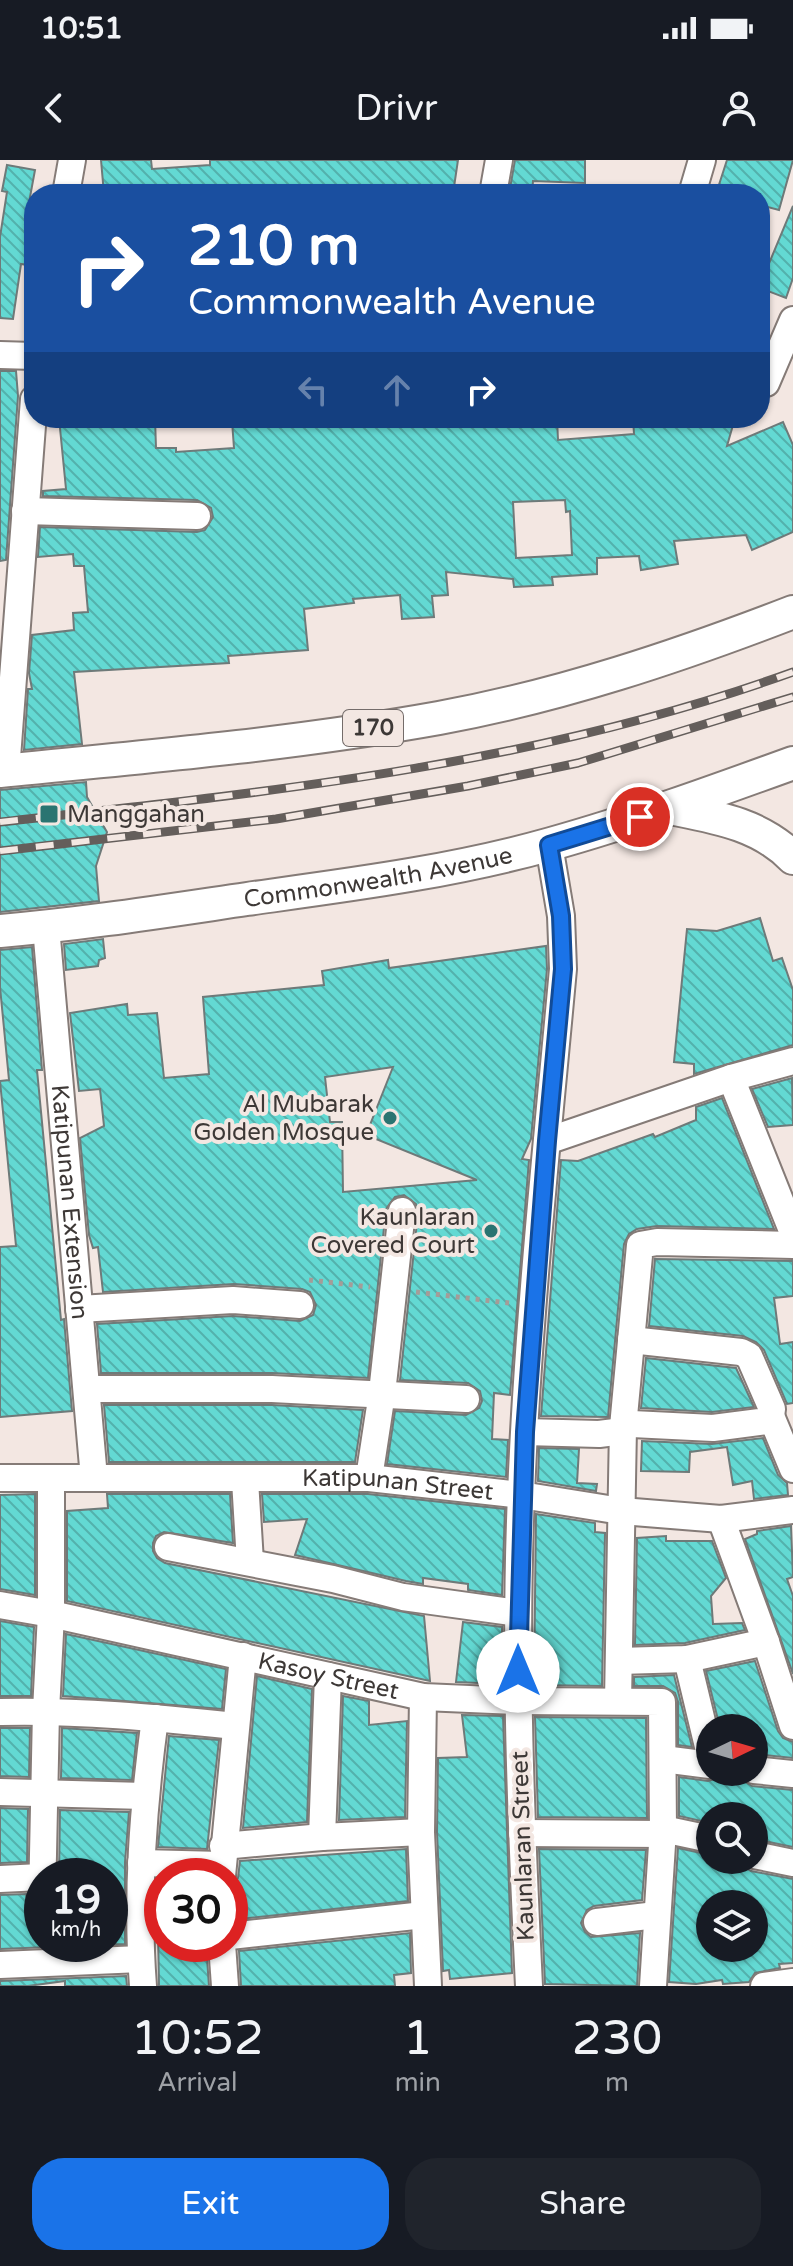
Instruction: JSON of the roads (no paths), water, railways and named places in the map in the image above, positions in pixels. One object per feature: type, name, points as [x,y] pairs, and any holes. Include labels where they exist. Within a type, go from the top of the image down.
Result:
[{"type":"main road","name":"170","points":[[3,771],[337,733],[442,717],[603,677],[793,612]]},
{"type":"main road","name":"Commonwealth Avenue","points":[[0,931],[420,873],[549,845],[670,808],[793,763]]},
{"type":"main road","points":[[670,808],[748,826],[779,844],[793,858]]},
{"type":"street","points":[[68,184],[72,160]]},
{"type":"street","points":[[495,184],[499,160]]},
{"type":"street","points":[[695,184],[702,160]]},
{"type":"street","points":[[770,368],[793,320]]},
{"type":"street","points":[[0,355],[24,356]]},
{"type":"street","points":[[770,383],[793,385]]},
{"type":"street","points":[[3,771],[32,428]]},
{"type":"street","points":[[25,511],[197,516]]},
{"type":"street","name":"Kaunlaran Street","points":[[529,1986],[518,1701],[518,1613],[525,1432],[563,969],[561,916],[549,845]]},
{"type":"street","name":"Katipunan Extension","points":[[46,927],[94,1478]]},
{"type":"street","points":[[547,1141],[731,1078],[793,1061]]},
{"type":"street","points":[[731,1078],[793,1233]]},
{"type":"street","points":[[369,1478],[382,1393],[402,1211]]},
{"type":"street","points":[[618,1701],[623,1427],[640,1245],[657,1242],[793,1245]]},
{"type":"street","points":[[79,1309],[233,1300],[300,1305]]},
{"type":"street","points":[[525,1432],[599,1434],[615,1432],[632,1424],[713,1428],[767,1421],[771,1416],[772,1409],[749,1356],[741,1352],[631,1340]]},
{"type":"street","points":[[88,1389],[272,1389],[466,1399]]},
{"type":"street","points":[[771,1416],[793,1469]]},
{"type":"street","name":"Katipunan Street","points":[[0,1478],[369,1478],[521,1495],[621,1511],[721,1519],[793,1510]]},
{"type":"street","points":[[41,1858],[51,1614],[51,1478]]},
{"type":"street","points":[[245,1480],[250,1562]]},
{"type":"street","points":[[721,1519],[793,1726]]},
{"type":"street","points":[[168,1547],[403,1597],[518,1613]]},
{"type":"street","name":"Kasoy Street","points":[[0,1605],[423,1697],[662,1702],[663,1759]]},
{"type":"street","points":[[619,1661],[687,1659],[766,1642]]},
{"type":"street","points":[[222,1858],[243,1656]]},
{"type":"street","points":[[687,1659],[700,1714]]},
{"type":"street","points":[[322,1837],[328,1676]]},
{"type":"street","points":[[423,1697],[421,1832],[428,1986]]},
{"type":"street","points":[[0,1712],[46,1711],[235,1726]]},
{"type":"street","points":[[143,1986],[141,1863],[144,1796],[155,1718]]},
{"type":"street","points":[[653,1986],[663,1831],[663,1759],[696,1763]]},
{"type":"street","points":[[768,1771],[793,1774]]},
{"type":"street","points":[[0,1792],[144,1796]]},
{"type":"street","points":[[522,1833],[663,1831],[696,1837]]},
{"type":"street","points":[[238,1858],[322,1837],[421,1832]]},
{"type":"street","points":[[768,1858],[793,1863]]},
{"type":"street","points":[[0,1879],[24,1878]]},
{"type":"street","points":[[248,1934],[424,1915]]},
{"type":"street","points":[[597,1922],[656,1915]]},
{"type":"street","points":[[0,1965],[141,1959]]},
{"type":"street","points":[[223,1962],[225,1986]]},
{"type":"street","points":[[764,1986],[793,1982]]},
{"type":"railway","points":[[0,822],[202,799],[401,771],[599,730],[696,704],[793,672]]},
{"type":"railway","points":[[0,851],[276,819],[468,786],[578,763],[793,697]]},
{"type":"place","name":"Manggahan","points":[[49,814]]},
{"type":"place","name":"Al Mubarak Golden Mosque","points":[[390,1118]]},
{"type":"place","name":"Kaunlaran Covered Court","points":[[491,1231]]}]
